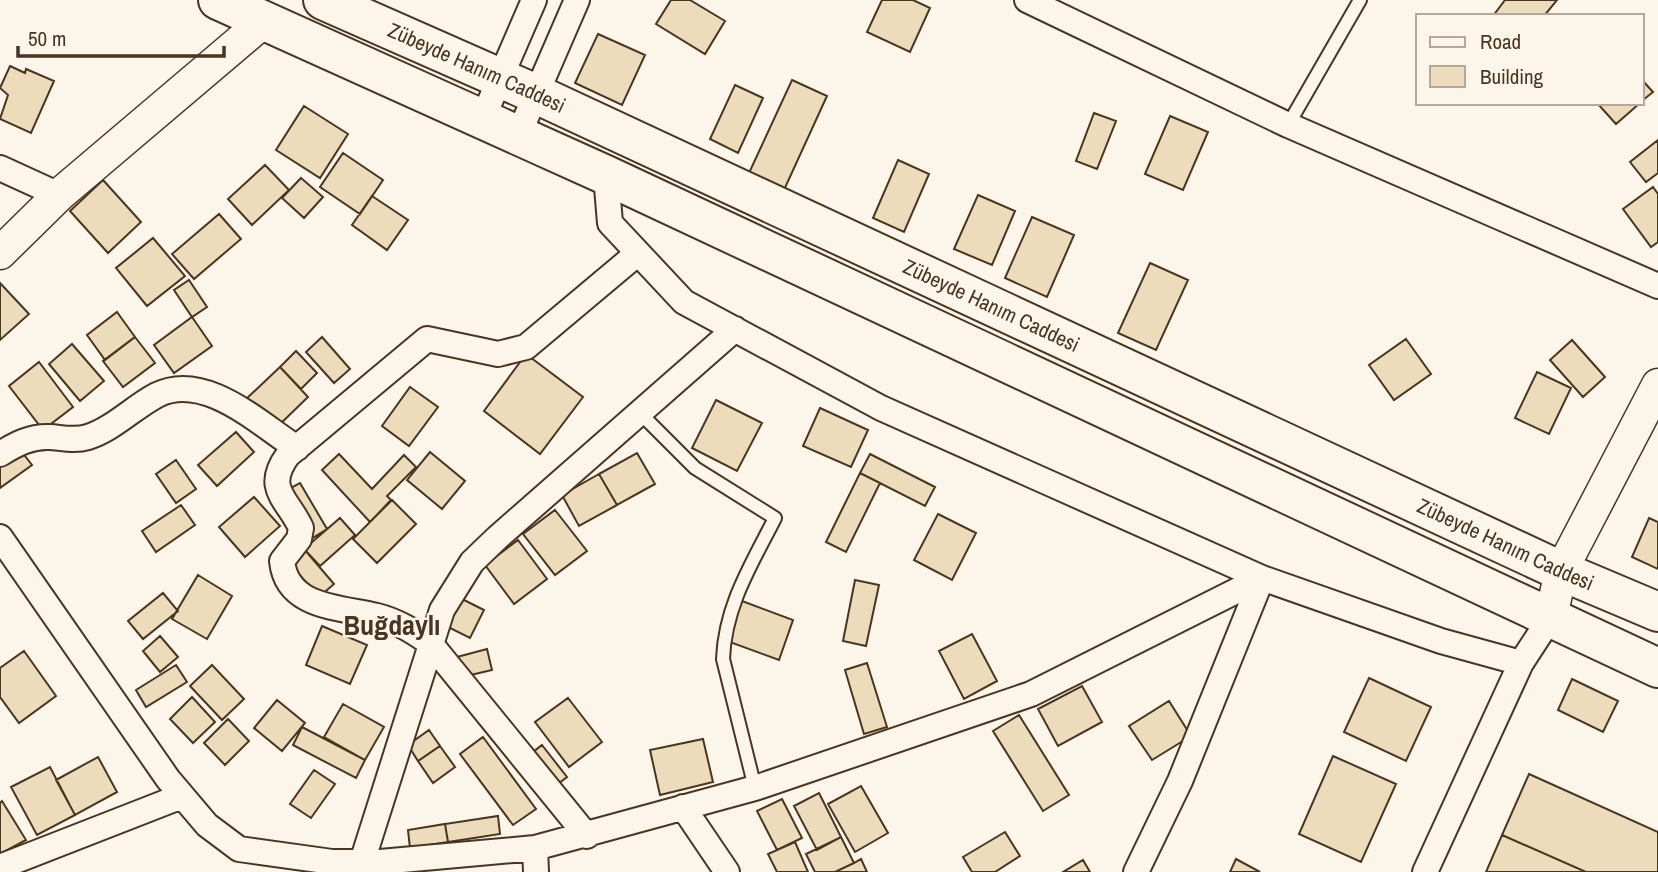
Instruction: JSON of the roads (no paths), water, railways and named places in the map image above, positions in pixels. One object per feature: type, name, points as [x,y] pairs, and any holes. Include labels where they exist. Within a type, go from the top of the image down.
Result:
[{"type":"main road","points":[[218,0],[606,175],[1658,668]]},
{"type":"main road","name":"Zübeyde Hanım Caddesi","points":[[323,0],[536,94],[1561,570],[1658,612]]},
{"type":"street","points":[[482,120],[534,0]]},
{"type":"street","points":[[517,136],[577,0]]},
{"type":"street","points":[[1027,0],[1288,125],[1658,286]]},
{"type":"street","points":[[0,253],[59,195],[264,21]]},
{"type":"street","points":[[0,168],[59,195]]},
{"type":"street","points":[[606,175],[610,223],[684,302],[881,408],[1262,578],[1441,641],[1521,663]]},
{"type":"street","points":[[587,835],[430,643],[414,632],[378,616],[326,608],[301,594],[289,583],[282,561],[299,539],[301,528],[279,495],[277,485],[282,464],[297,448],[427,338],[498,354],[526,347],[638,253]]},
{"type":"street","points":[[362,862],[442,610],[472,562],[735,329]]},
{"type":"street","points":[[1425,872],[1521,663],[1551,617],[1561,570],[1658,385]]},
{"type":"street","points":[[0,454],[25,440],[86,438],[159,394],[191,389],[222,400],[297,448]]},
{"type":"street","points":[[0,537],[182,796],[215,831],[239,849],[332,862],[535,860],[587,835],[755,788],[1031,694],[1262,578]]},
{"type":"street","points":[[1136,872],[1180,781],[1262,578]]},
{"type":"street","points":[[0,867],[182,796]]},
{"type":"street","points":[[683,807],[727,872]]},
{"type":"lane","points":[[1288,125],[1360,0]]},
{"type":"lane","points":[[640,413],[695,468],[775,519],[735,596],[724,637],[723,659],[755,788]]},
{"type":"district","name":"Buğdaylı","points":[[392,625]]}]
